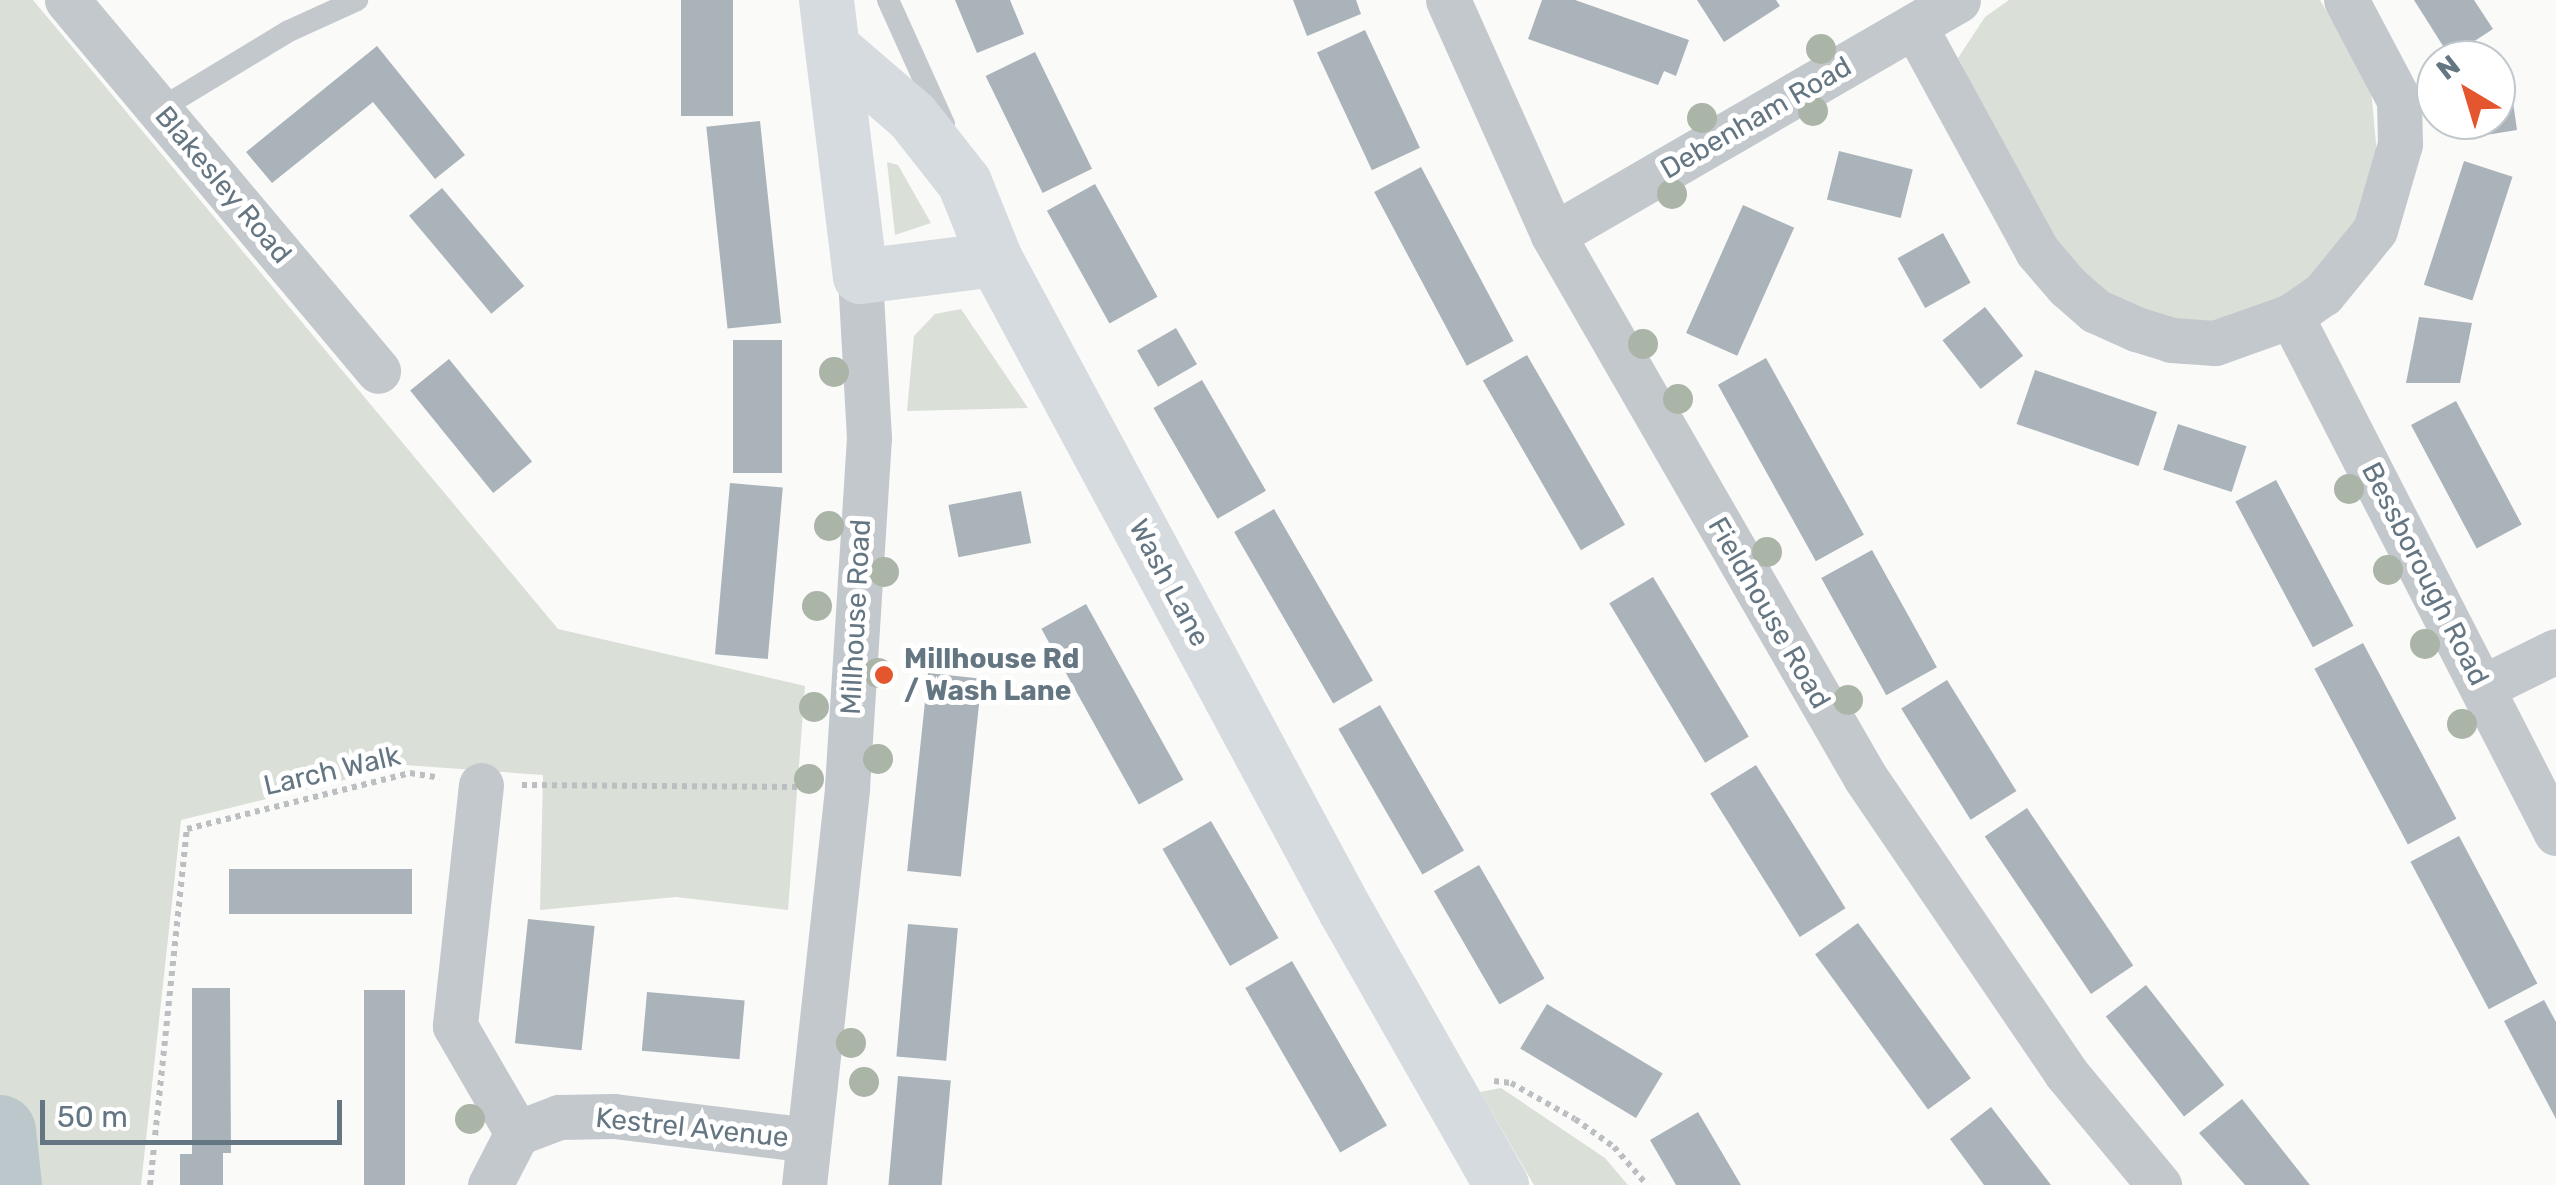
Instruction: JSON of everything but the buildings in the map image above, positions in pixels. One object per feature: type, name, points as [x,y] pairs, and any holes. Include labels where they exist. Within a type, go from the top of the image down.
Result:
[{"type":"street","name":"Blakesley Road","points":[[67,0],[378,371]]},
{"type":"street","name":"Fieldhouse Road","points":[[1448,0],[1552,235],[1865,777],[2066,1073],[2159,1185]]},
{"type":"street","name":"Debenham Road","points":[[1552,235],[1958,0]]},
{"type":"street","points":[[1915,27],[2037,252],[2096,311],[2171,340],[2215,343],[2290,316],[2323,294],[2365,246],[2391,188],[2400,144],[2399,100],[2346,0]]},
{"type":"street","name":"Wash Lane","points":[[830,24],[949,157],[995,259],[1502,1185]]},
{"type":"street","name":"Millhouse Road","points":[[804,1185],[847,787],[869,438],[860,276],[830,24]]},
{"type":"street","points":[[860,276],[995,259]]},
{"type":"street","name":"Bessborough Road","points":[[2290,316],[2484,687],[2556,834]]},
{"type":"street","points":[[2484,687],[2556,651]]},
{"type":"street","points":[[481,785],[455,1026],[517,1132],[490,1185]]},
{"type":"street","name":"Kestrel Avenue","points":[[517,1132],[559,1118],[614,1116],[809,1140]]},
{"type":"lane","points":[[160,109],[290,31],[357,0]]},
{"type":"lane","points":[[888,0],[945,126],[949,157]]},
{"type":"path","name":"Larch Walk","points":[[150,1185],[187,829],[410,773],[481,785],[847,787]]},
{"type":"path","points":[[1438,1074],[1511,1084],[1614,1147],[1647,1185]]},
{"type":"shaded area","points":[[0,0],[33,0],[558,629],[805,686],[788,910],[676,897],[540,910],[543,775],[405,765],[181,820],[141,1185],[0,1185]]},
{"type":"shaded area","points":[[2009,0],[2320,0],[2371,89],[2377,155],[2356,232],[2316,278],[2256,313],[2212,325],[2151,319],[2082,278],[2047,237],[1958,58],[1985,17]]},
{"type":"shaded area","points":[[887,162],[898,165],[931,223],[895,235]]},
{"type":"shaded area","points":[[961,309],[1028,408],[907,411],[914,336],[935,314]]},
{"type":"shaded area","points":[[1501,1088],[1605,1158],[1628,1185],[1534,1185],[1480,1092]]},
{"type":"waterway","points":[[0,1131],[6,1185]]},
{"type":"place","name":"Millhouse Rd / Wash Lane","points":[[884,675]]}]
